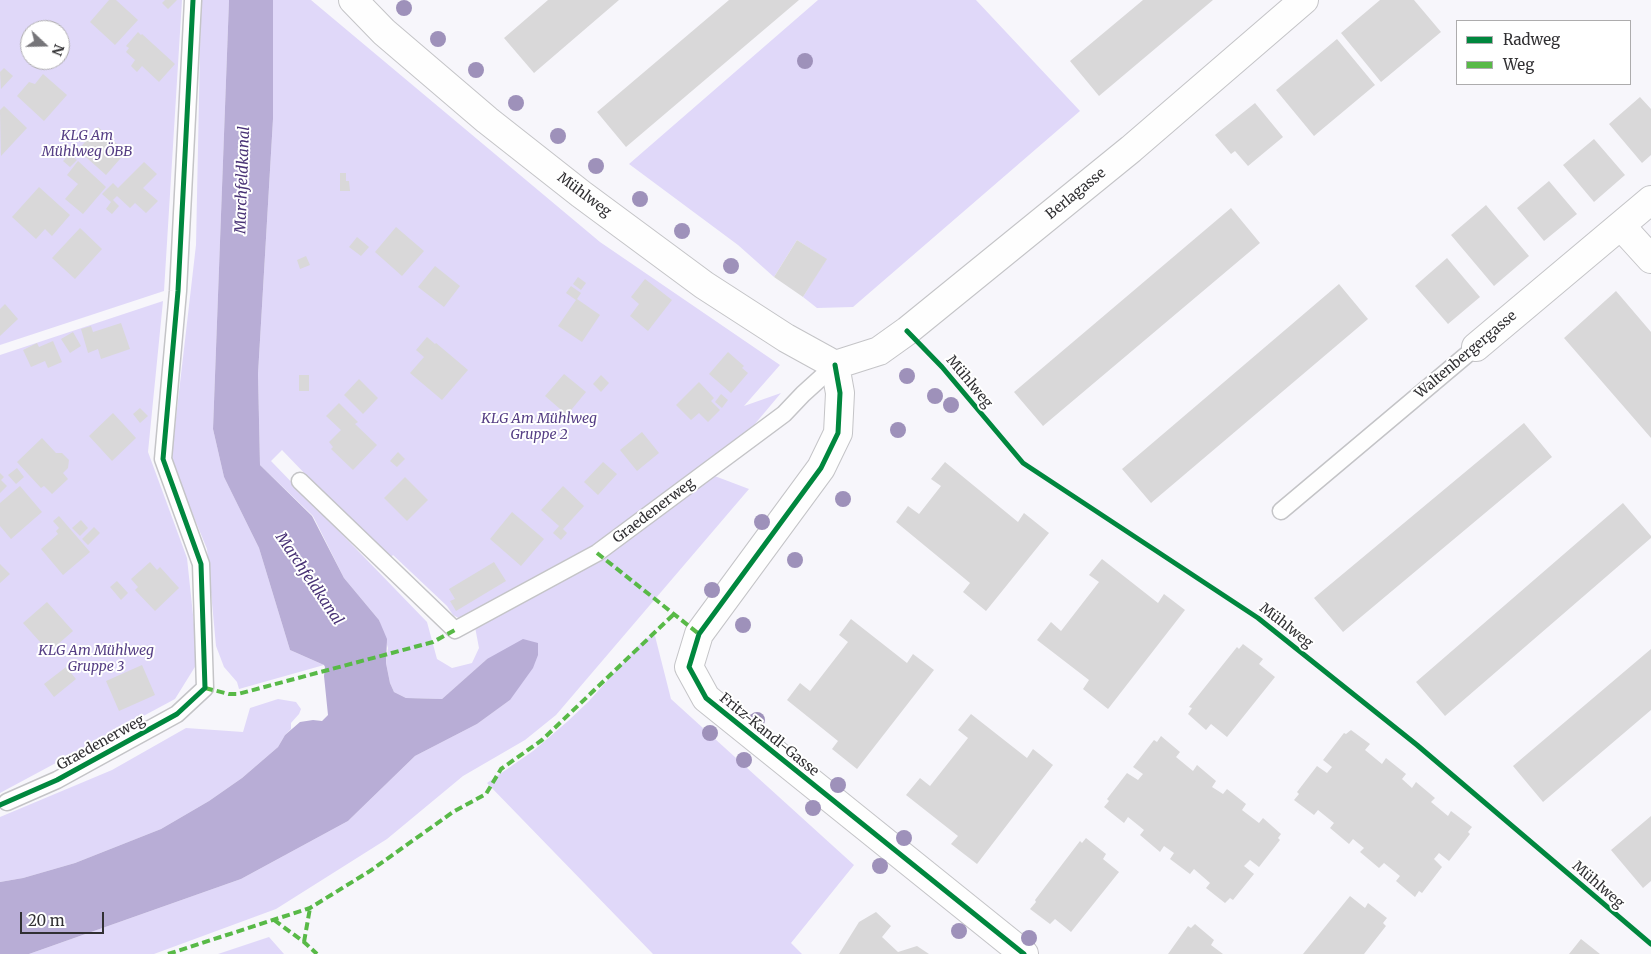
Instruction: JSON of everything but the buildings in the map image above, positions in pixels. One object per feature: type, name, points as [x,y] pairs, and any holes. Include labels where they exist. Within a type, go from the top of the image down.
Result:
[{"type":"street","name":"Mühlweg","points":[[353,0],[384,32],[480,114],[580,194],[704,285],[786,338],[834,365]]},
{"type":"street","name":"Berlagasse","points":[[834,365],[879,351],[907,331],[1132,149],[1304,0]]},
{"type":"street","name":"Waltenbergergasse","points":[[1476,347],[1651,200]]},
{"type":"street","points":[[1621,226],[1651,259]]},
{"type":"street","name":"Fritz-Kandl-Gasse","points":[[834,365],[840,393],[838,433],[821,468],[699,634],[688,667],[706,698],[1024,954]]},
{"type":"lane","name":"Graedenerweg","points":[[7,802],[57,780],[177,714],[205,688],[201,564],[163,459],[178,291],[193,0]]},
{"type":"lane","name":"Waltenbergergasse","points":[[1281,512],[1476,347]]},
{"type":"lane","name":"Graedenerweg","points":[[300,480],[455,630],[597,553],[784,414],[834,365]]},
{"type":"green space","name":"KLG Am Mühlweg ÖBB","points":[[0,0],[182,0],[164,291],[0,345]]},
{"type":"green space","points":[[201,0],[229,0],[213,429],[224,477],[259,548],[290,650],[324,665],[239,689],[237,682],[224,667],[216,646],[207,549],[171,461],[196,245]]},
{"type":"green space","name":"KLG Am Mühlweg Gruppe 2","points":[[273,0],[311,0],[600,242],[780,365],[744,406],[781,393],[712,475],[749,489],[556,715],[525,740],[463,776],[387,839],[276,909],[154,954],[29,954],[241,879],[348,821],[415,756],[477,724],[510,700],[487,659],[442,699],[406,698],[394,692],[386,663],[388,648],[379,620],[344,578],[313,516],[260,465],[258,374],[273,119]],"holes":[[[282,450],[388,560],[393,555],[447,606],[453,615],[475,627],[479,648],[472,663],[452,668],[437,659],[427,622],[271,461]]]},
{"type":"green space","points":[[818,0],[976,0],[1080,111],[853,307],[817,308],[803,297],[826,259],[797,240],[774,277],[738,245],[629,164]]},
{"type":"green space","name":"KLG Am Mühlweg Gruppe 3","points":[[163,301],[148,452],[187,558],[198,662],[175,699],[0,793],[0,355]]},
{"type":"green space","points":[[655,636],[671,699],[854,865],[791,943],[802,954],[653,954],[487,783],[533,751],[568,721],[589,701],[640,644],[648,638]]},
{"type":"green space","points":[[278,699],[296,702],[301,709],[291,723],[291,729],[278,747],[242,778],[209,801],[161,829],[75,863],[23,878],[0,882],[0,817],[112,770],[186,728],[243,732],[250,708]]},
{"type":"green space","points":[[269,937],[284,954],[218,954]]},
{"type":"water","name":"Marchfeldkanal","points":[[229,0],[273,0],[273,119],[258,374],[260,465],[312,516],[344,578],[379,620],[387,639],[386,663],[394,692],[406,698],[442,699],[487,659],[523,639],[538,643],[538,655],[533,668],[510,700],[477,724],[415,756],[348,821],[241,879],[29,954],[0,954],[0,882],[23,878],[75,863],[161,829],[209,801],[242,778],[278,747],[285,735],[300,722],[322,721],[328,715],[324,676],[325,667],[290,650],[259,548],[224,477],[213,429]]},
{"type":"marked path","points":[[597,553],[699,634]]},
{"type":"marked path","points":[[168,954],[310,908],[370,871],[453,812],[486,794],[501,769],[542,740],[674,614]]},
{"type":"marked path","points":[[205,688],[229,694],[238,694],[433,642],[455,630]]},
{"type":"marked path","points":[[304,942],[310,908]]},
{"type":"marked path","points":[[274,920],[317,954]]},
{"type":"cycle path","points":[[0,805],[57,780],[177,714],[205,688],[201,564],[163,459],[178,291],[193,0]]},
{"type":"cycle path","points":[[907,331],[942,367],[1023,463],[1258,618],[1417,745],[1651,944]]},
{"type":"cycle path","points":[[835,365],[840,393],[838,433],[821,468],[699,634],[689,667],[706,698],[1024,954]]}]
